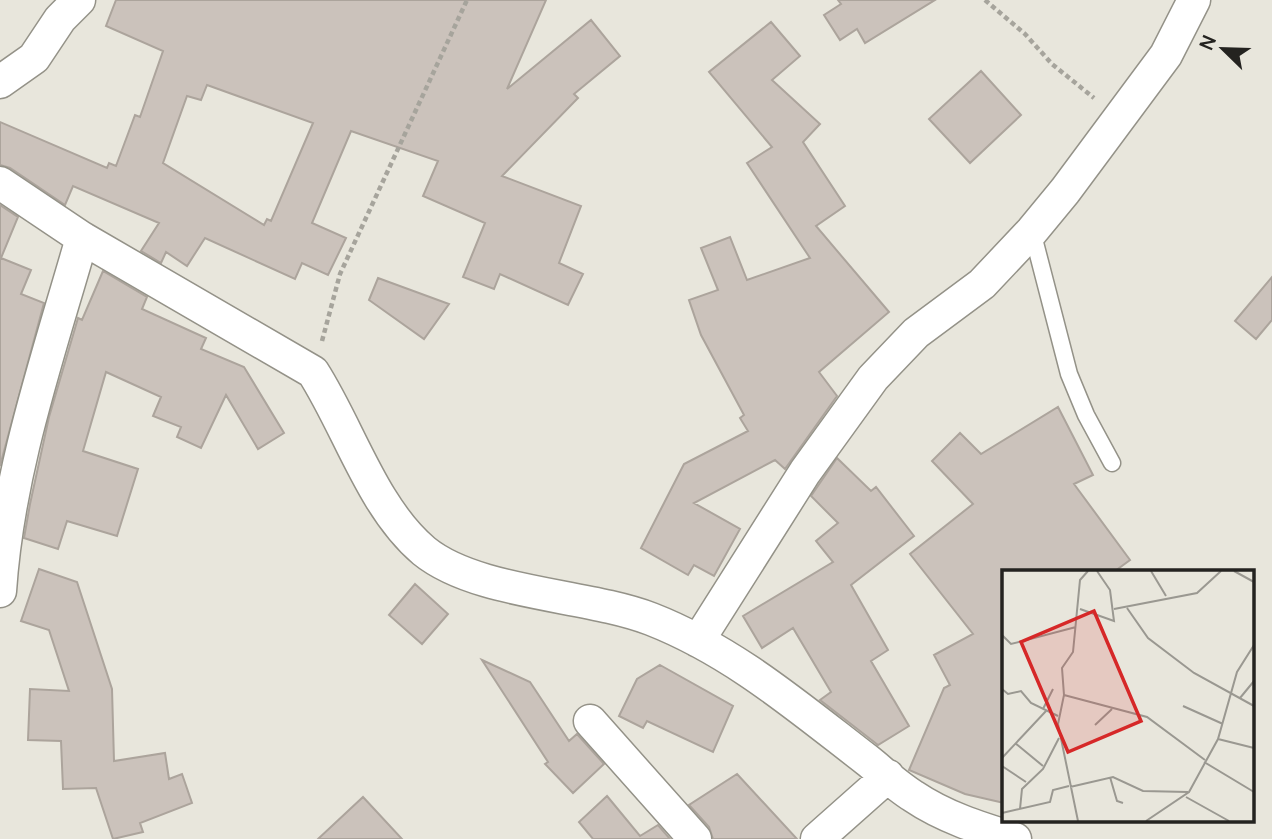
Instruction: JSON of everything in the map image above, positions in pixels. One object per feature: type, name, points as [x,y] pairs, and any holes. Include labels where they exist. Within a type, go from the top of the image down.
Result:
[{"type":"street","points":[[0,82],[34,58],[60,19],[79,0]]},
{"type":"street","points":[[698,641],[805,471],[873,378],[916,333],[982,284],[1032,231],[1166,55],[1194,0]]},
{"type":"street","points":[[0,183],[82,238],[313,372],[346,437],[400,528],[425,552],[462,573],[649,618],[698,641],[737,661],[912,796],[955,820],[1015,839]]},
{"type":"street","points":[[0,591],[2,554],[24,439],[82,238]]},
{"type":"street","points":[[590,721],[695,839]]},
{"type":"street","points":[[817,839],[888,776]]},
{"type":"lane","points":[[1032,231],[1069,374],[1086,415],[1112,463]]},
{"type":"path","points":[[313,372],[340,274],[467,0]]},
{"type":"path","points":[[985,0],[1025,34],[1052,64],[1119,118]]},
{"type":"building","points":[[116,0],[546,0],[507,89],[591,20],[620,56],[574,94],[578,98],[502,176],[581,206],[559,263],[583,274],[568,305],[500,274],[494,289],[463,277],[485,223],[423,196],[438,161],[351,131],[312,223],[346,238],[328,275],[302,263],[295,279],[205,238],[187,266],[166,252],[161,263],[141,251],[159,223],[73,186],[65,205],[10,168],[0,165],[0,122],[107,168],[109,163],[116,166],[135,115],[140,117],[163,51],[106,26]],"holes":[[[207,85],[313,123],[271,221],[267,219],[264,225],[163,163],[187,96],[201,100]]]},
{"type":"building","points":[[838,0],[935,0],[865,43],[857,29],[840,40],[824,15],[841,4]]},
{"type":"building","points":[[771,22],[800,56],[772,80],[820,124],[803,142],[845,206],[816,226],[889,312],[819,372],[837,396],[785,469],[775,460],[694,503],[740,529],[714,576],[694,565],[688,575],[641,548],[684,464],[748,431],[740,418],[744,415],[701,335],[689,300],[718,290],[701,248],[730,237],[747,280],[810,258],[747,163],[772,147],[709,72]]},
{"type":"building","points":[[981,71],[1021,115],[970,163],[929,119]]},
{"type":"building","points":[[0,205],[18,217],[1,258],[31,270],[21,294],[44,303],[0,466]]},
{"type":"building","points":[[103,271],[147,297],[142,309],[206,338],[201,349],[244,367],[284,433],[258,449],[226,395],[201,448],[177,437],[181,427],[153,416],[161,397],[106,372],[83,451],[138,469],[117,536],[67,521],[58,549],[24,538],[49,417],[78,318],[82,320]]},
{"type":"building","points":[[1272,277],[1272,320],[1256,339],[1235,321]]},
{"type":"building","points":[[378,278],[449,304],[424,339],[369,300]]},
{"type":"building","points":[[1058,407],[1093,475],[1074,484],[1130,560],[1116,570],[1002,570],[1002,803],[965,794],[909,770],[944,688],[950,685],[934,655],[973,634],[910,554],[973,504],[932,461],[960,433],[981,454]]},
{"type":"building","points":[[837,458],[871,491],[876,487],[914,536],[851,585],[888,650],[871,661],[909,726],[878,745],[820,700],[831,692],[793,628],[762,648],[743,616],[833,562],[816,541],[838,523],[811,496]]},
{"type":"building","points":[[39,569],[77,582],[112,689],[114,761],[165,753],[169,779],[182,774],[192,803],[140,823],[143,832],[113,839],[96,788],[63,789],[61,741],[28,740],[30,689],[69,691],[49,630],[21,621]]},
{"type":"building","points":[[415,584],[448,614],[422,644],[389,615]]},
{"type":"building","points":[[482,660],[530,682],[569,741],[577,734],[604,764],[573,793],[545,764],[548,762]]},
{"type":"building","points":[[660,665],[733,706],[713,752],[647,721],[643,728],[619,716],[637,679]]},
{"type":"building","points":[[737,774],[797,839],[713,839],[709,827],[689,805]]},
{"type":"building","points":[[607,796],[640,836],[658,825],[670,839],[593,839],[579,822]]},
{"type":"building","points":[[363,797],[402,839],[318,839]]}]
